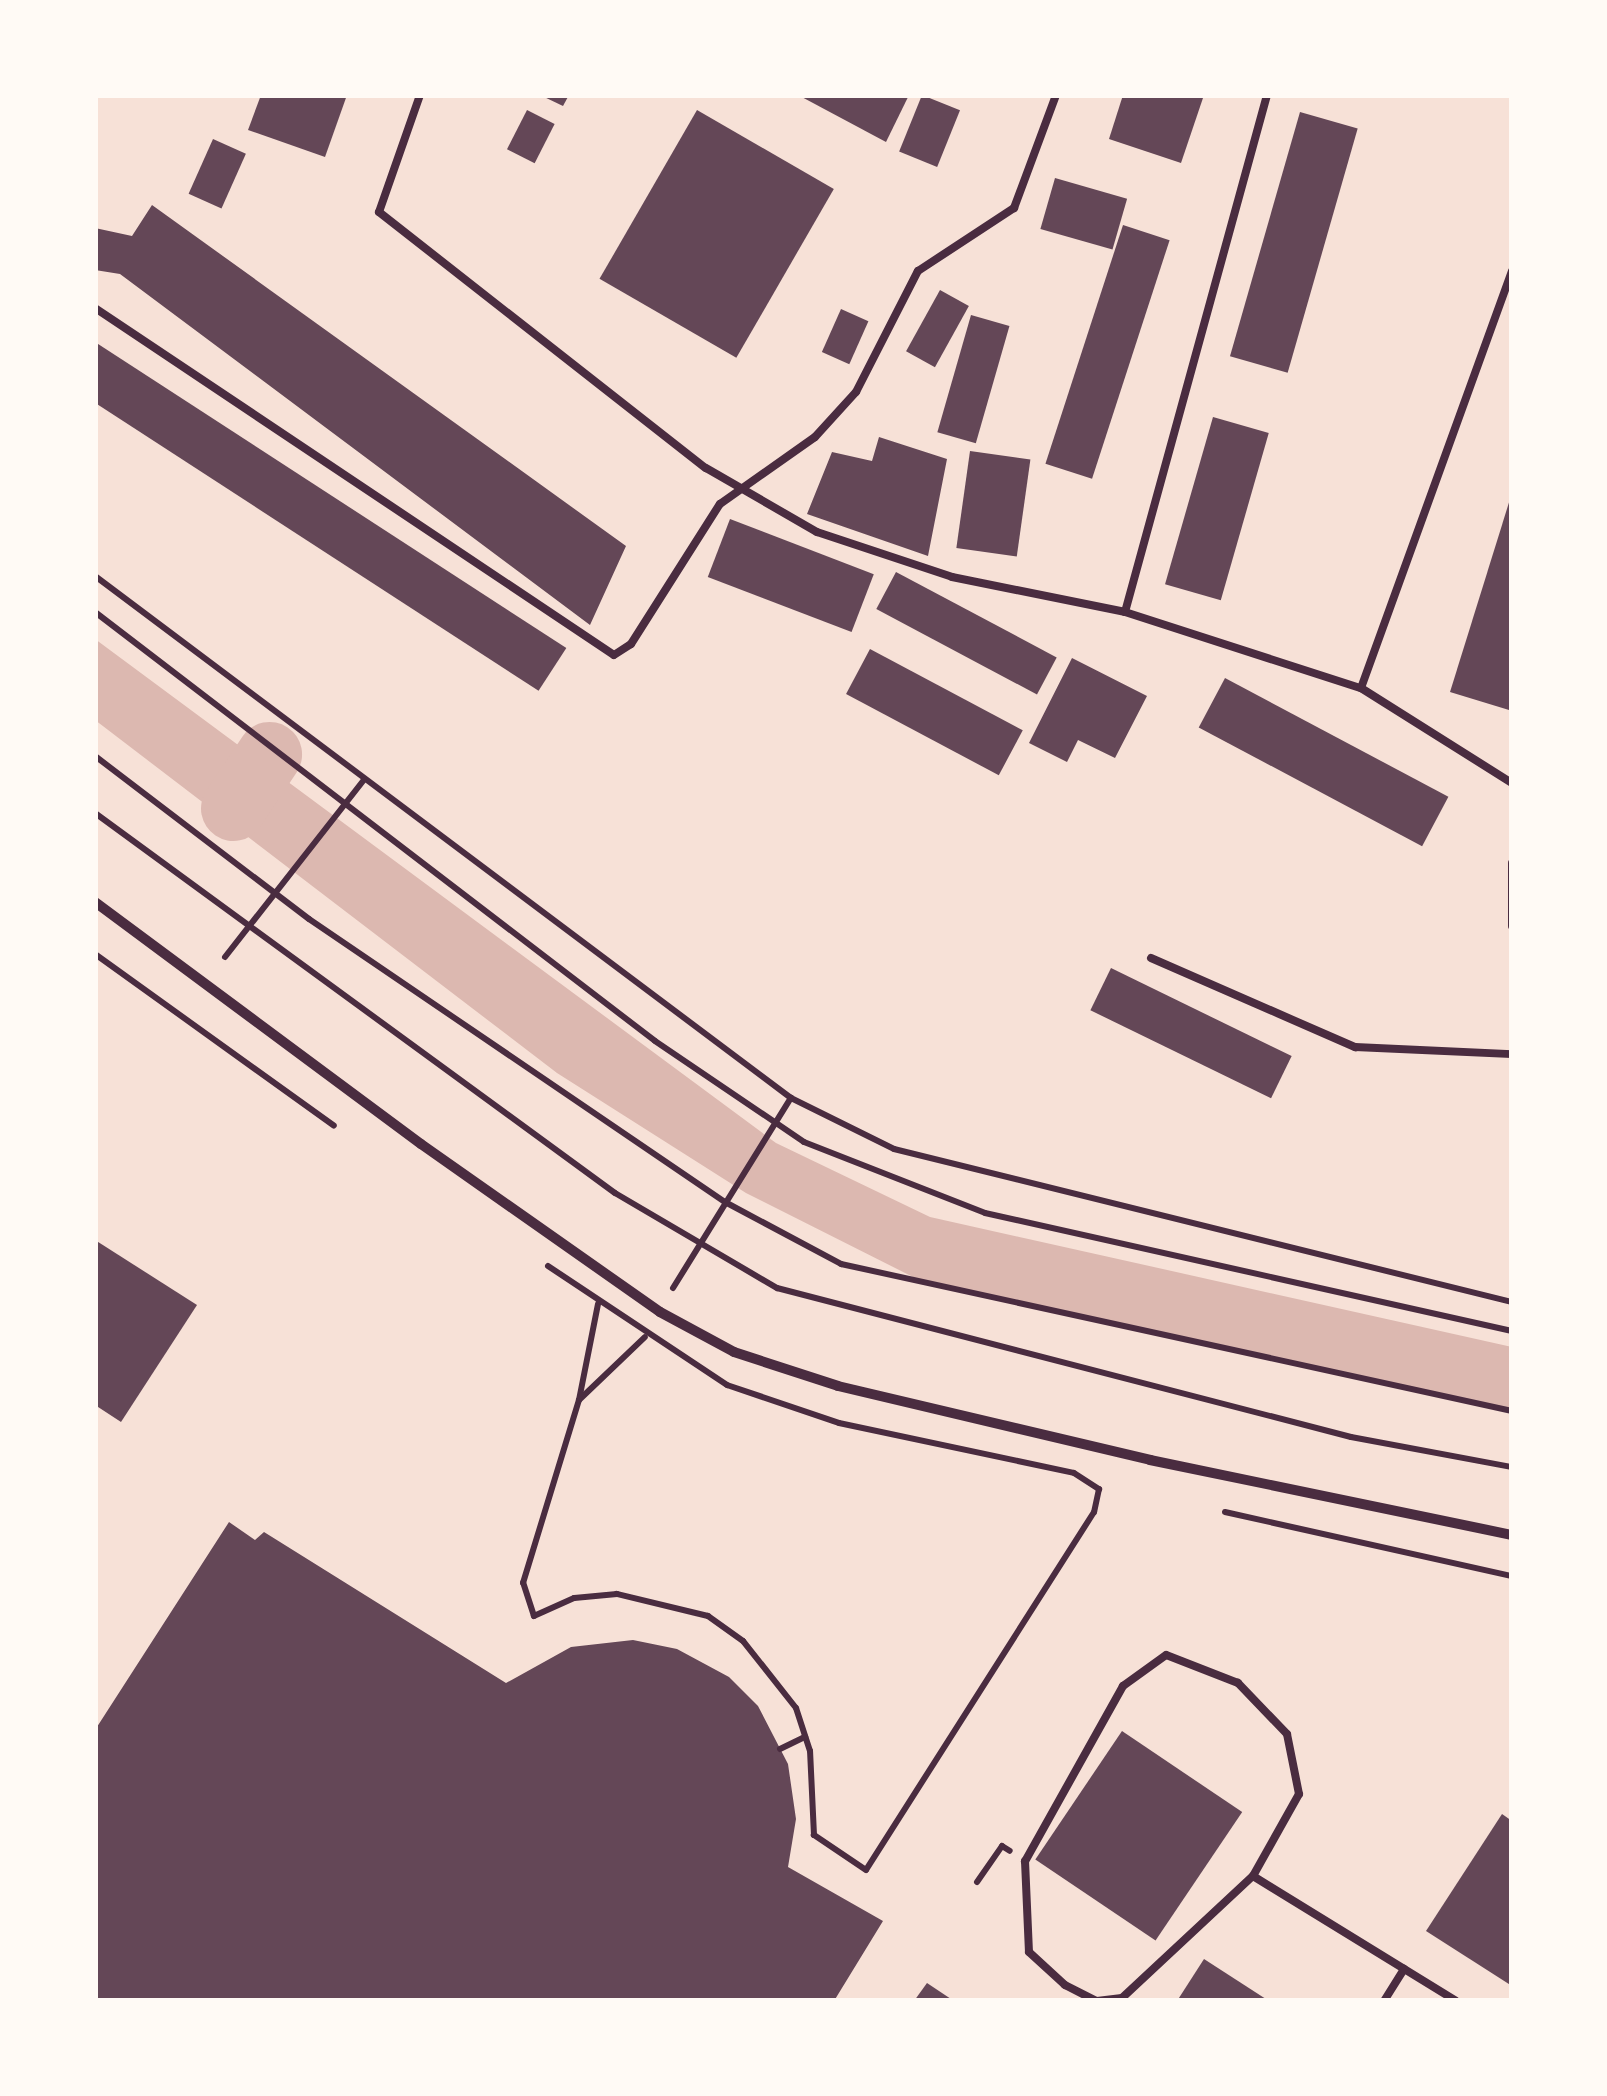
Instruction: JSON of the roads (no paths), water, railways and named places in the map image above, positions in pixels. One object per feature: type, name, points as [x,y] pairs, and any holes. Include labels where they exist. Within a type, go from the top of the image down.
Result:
[{"type":"street","points":[[95,902],[421,1144],[660,1312],[734,1352],[838,1386],[1132,1456],[1512,1534]]},
{"type":"lane","points":[[420,95],[379,212],[744,490],[818,532],[952,578],[1126,612],[1361,688],[1512,783]]},
{"type":"lane","points":[[95,308],[614,655],[631,644],[702,524],[815,438],[856,392],[918,271],[1014,208],[1056,95]]},
{"type":"lane","points":[[1126,612],[1267,95]]},
{"type":"lane","points":[[1361,688],[1512,270]]},
{"type":"lane","points":[[1512,863],[1512,926]]},
{"type":"lane","points":[[1151,958],[1355,1047],[1512,1054]]},
{"type":"lane","points":[[1166,1656],[1238,1682],[1287,1734],[1298,1794],[1252,1876],[1122,1998],[1097,2001],[1029,1952],[1025,1861],[1122,1686],[1166,1656]]},
{"type":"lane","points":[[1252,1876],[1456,2001]]},
{"type":"lane","points":[[1384,2001],[1404,1969]]},
{"type":"waterway","points":[[233,808],[269,754]]}]
